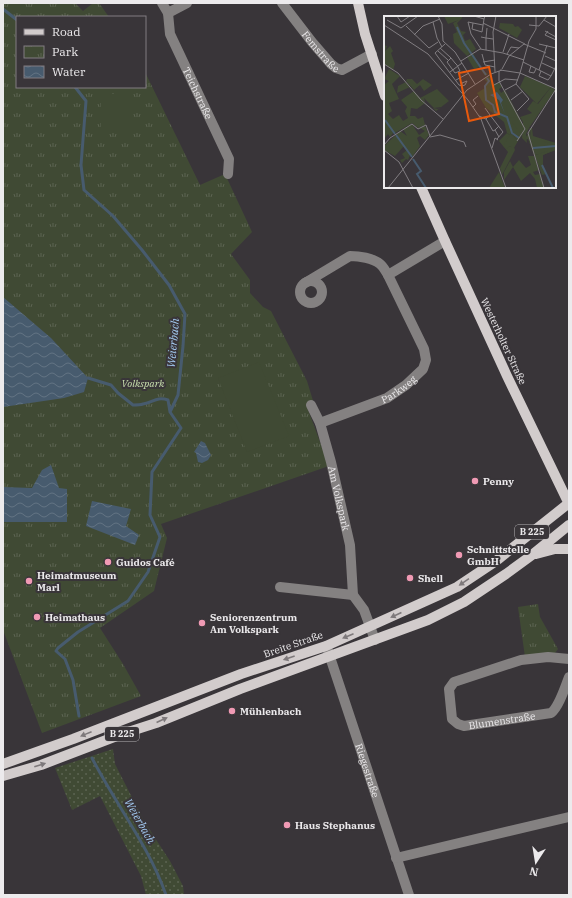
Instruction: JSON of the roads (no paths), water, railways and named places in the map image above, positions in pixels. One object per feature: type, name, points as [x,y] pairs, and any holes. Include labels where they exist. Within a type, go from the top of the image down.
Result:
[{"type":"main road","points":[[358,3],[365,34],[384,93]]},
{"type":"main road","name":"Westerholter Straße","points":[[421,188],[507,376],[569,504]]},
{"type":"main road","name":"Breite Straße","points":[[3,764],[73,739],[241,674],[326,646],[370,627],[456,587],[496,561],[569,504]]},
{"type":"main road","name":"B 225","points":[[3,776],[41,765],[122,734],[156,723],[240,689],[428,620],[464,602],[506,574],[569,525]]},
{"type":"main road","points":[[532,555],[554,549],[569,549]]},
{"type":"street","name":"Teichstraße","points":[[162,3],[168,13],[170,34],[229,159],[228,174]]},
{"type":"street","points":[[168,13],[187,3]]},
{"type":"street","name":"Femstraße","points":[[282,3],[312,42],[336,68],[342,70],[372,54]]},
{"type":"street","points":[[388,275],[445,241]]},
{"type":"street","name":"Parkweg","points":[[305,283],[350,256],[374,260],[381,264],[388,275],[424,349],[426,360],[423,369],[406,385],[387,398],[320,423]]},
{"type":"street","name":"Am Volkspark","points":[[311,405],[320,423],[331,462],[350,545],[353,595]]},
{"type":"street","points":[[280,587],[353,595],[364,610],[375,640]]},
{"type":"street","name":"Riegestraße","points":[[326,646],[409,895]]},
{"type":"street","name":"Blumenstraße","points":[[569,660],[548,657],[521,660],[454,682],[448,689],[452,719],[458,724],[464,726],[551,713],[555,711],[569,677]]},
{"type":"street","points":[[396,858],[569,817]]},
{"type":"water","points":[[3,297],[51,338],[88,378],[84,392],[64,398],[3,407]]},
{"type":"water","points":[[201,441],[205,443],[211,455],[208,460],[202,463],[198,462],[196,453],[194,452]]},
{"type":"water","points":[[51,465],[59,488],[67,489],[67,522],[3,522],[3,487],[32,488],[42,470]]},
{"type":"water","points":[[92,501],[131,509],[126,526],[139,535],[135,545],[86,526]]},
{"type":"waterway","name":"Weierbach","points":[[3,9],[16,19]]},
{"type":"waterway","name":"Weierbach","points":[[76,88],[86,101],[81,165],[84,190],[113,216],[142,250],[169,285],[185,314],[178,395],[170,412],[181,428],[152,472],[150,515],[160,537],[148,572],[128,601],[78,632],[56,651],[65,659],[73,680],[79,716]]},
{"type":"waterway","points":[[88,378],[111,385],[118,393],[133,405],[139,405],[160,399],[168,400],[170,412]]},
{"type":"waterway","name":"Weierbach","points":[[92,758],[151,860],[166,895]]},
{"type":"place","name":"Penny","points":[[475,481]]},
{"type":"place","name":"Schnittstelle GmbH","points":[[459,555]]},
{"type":"place","name":"Guidos Café","points":[[108,562]]},
{"type":"place","name":"Shell","points":[[410,578]]},
{"type":"place","name":"Heimatmuseum Marl","points":[[29,581]]},
{"type":"place","name":"Heimathaus","points":[[37,617]]},
{"type":"place","name":"Seniorenzentrum Am Volkspark","points":[[202,623]]},
{"type":"place","name":"Mühlenbach","points":[[232,711]]},
{"type":"place","name":"Haus Stephanus","points":[[287,825]]},
{"type":"park label","name":"Volkspark","points":[[143,383]]}]
